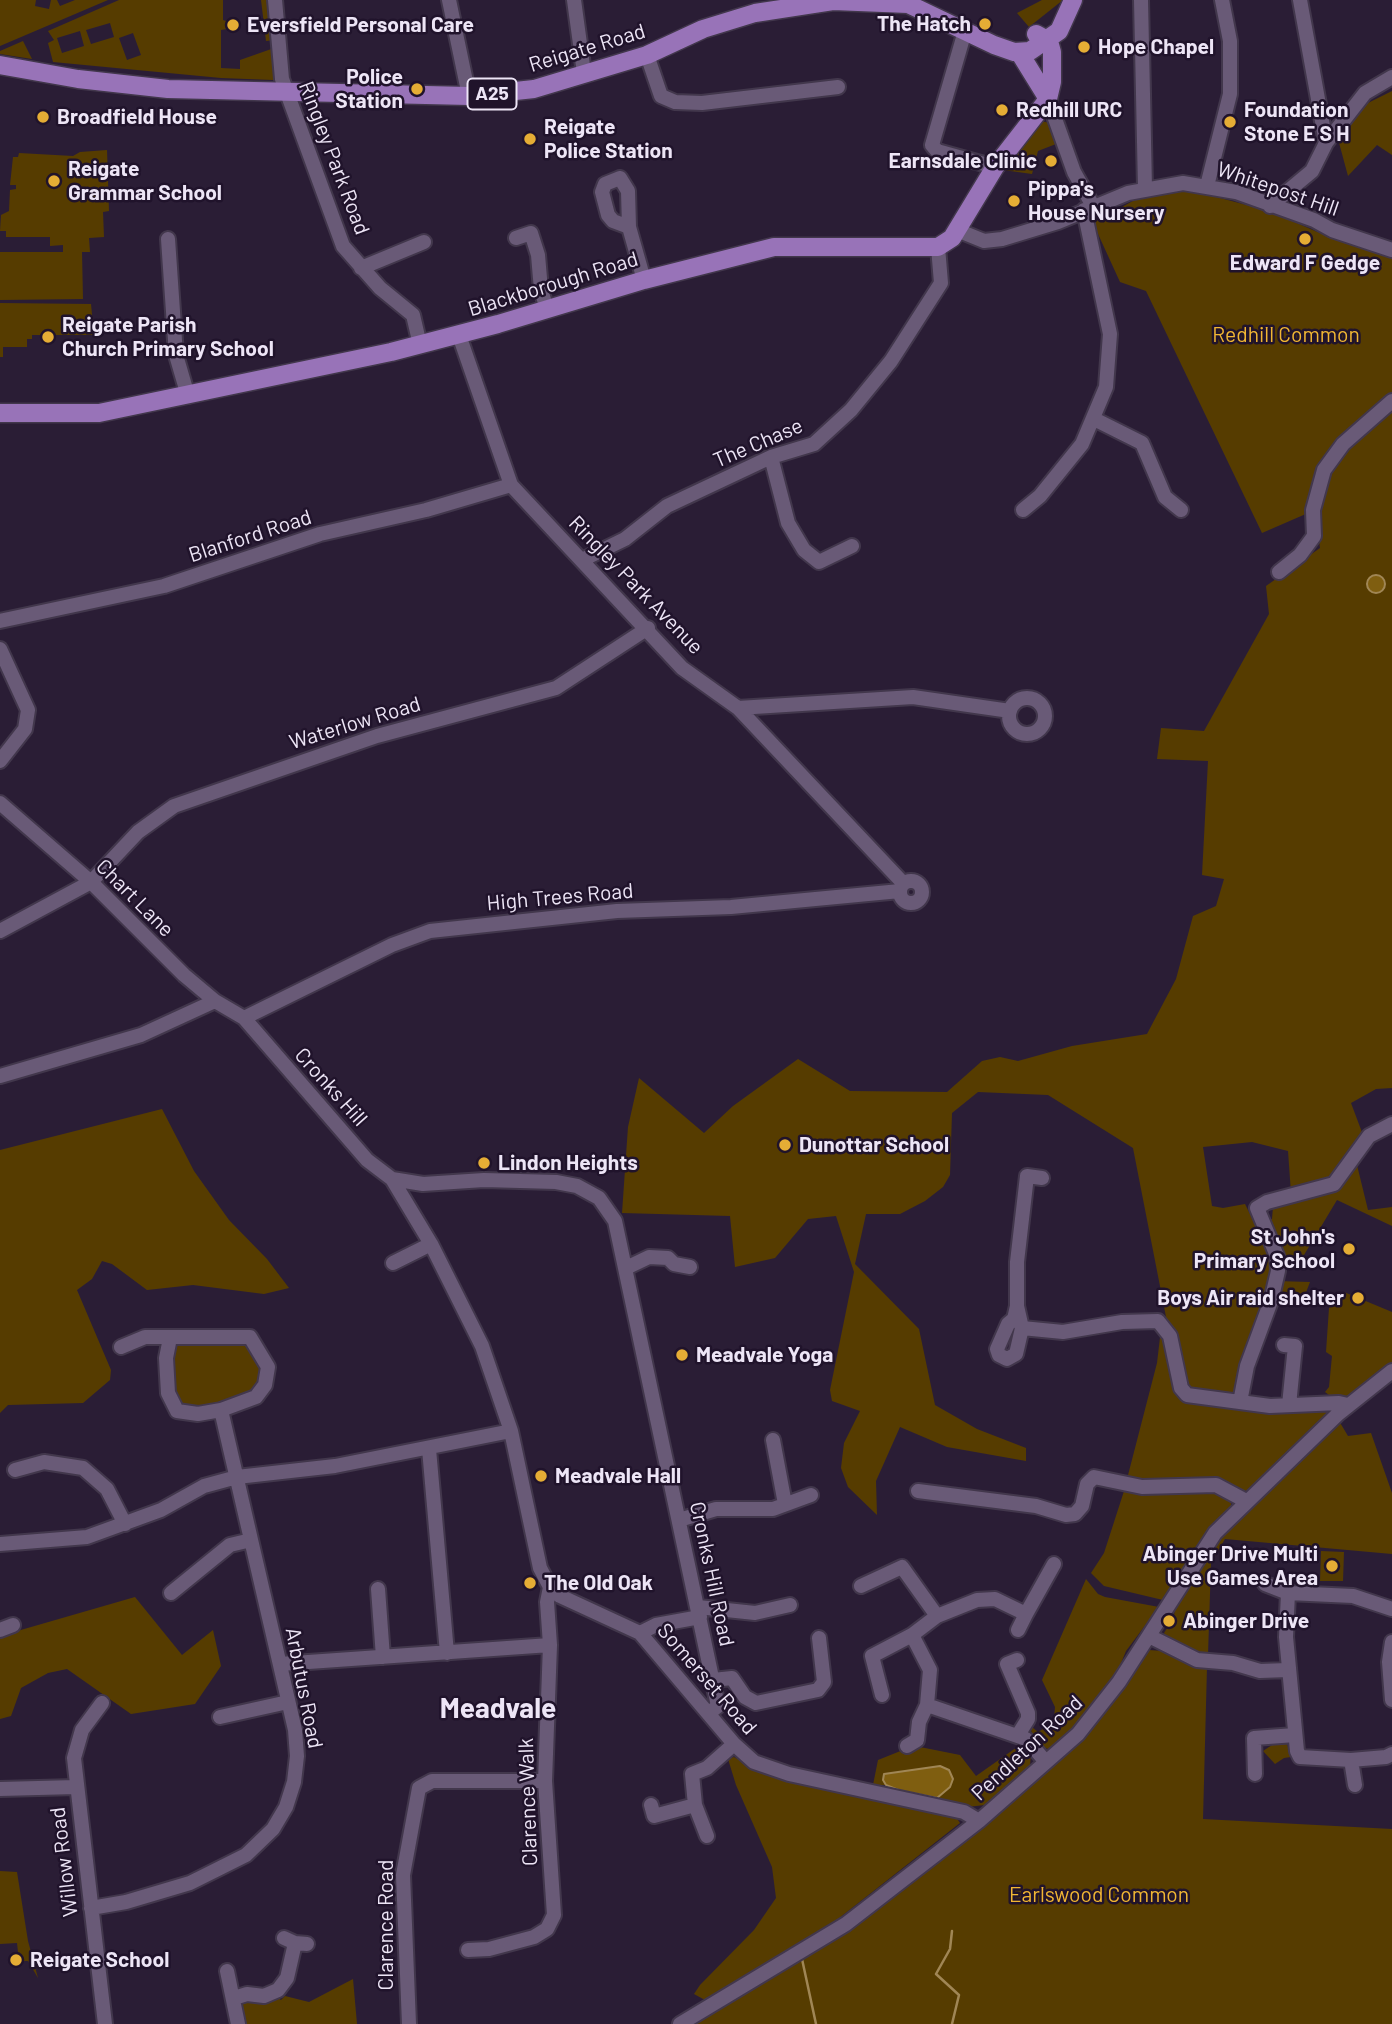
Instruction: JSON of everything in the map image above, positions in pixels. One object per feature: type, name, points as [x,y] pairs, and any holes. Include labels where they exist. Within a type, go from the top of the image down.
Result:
[{"type":"main road","name":"Reigate Road","points":[[0,65],[78,79],[169,89],[469,96],[534,89],[647,55],[703,29],[781,4],[833,1],[908,2],[965,31]]},
{"type":"main road","points":[[1033,41],[1066,21],[1071,3]]},
{"type":"main road","name":"A25","points":[[965,31],[1001,47],[1033,41]]},
{"type":"main road","points":[[1033,41],[1052,52],[1041,69]]},
{"type":"main road","points":[[937,247],[946,244],[957,230],[995,167],[1048,99],[1052,82],[1041,69],[1033,41]]},
{"type":"main road","name":"Blackborough Road","points":[[0,413],[78,415],[188,396],[420,345],[644,280],[774,247],[937,247]]},
{"type":"street","name":"Ringley Park Road","points":[[275,0],[282,79],[343,246],[361,268],[413,315],[420,345]]},
{"type":"street","points":[[449,0],[469,96]]},
{"type":"street","points":[[574,0],[584,73]]},
{"type":"street","points":[[1141,0],[1145,188]]},
{"type":"street","points":[[1207,186],[1230,94],[1230,41],[1223,0]]},
{"type":"street","points":[[1300,0],[1326,143]]},
{"type":"street","points":[[965,31],[932,145],[937,151],[995,167]]},
{"type":"street","points":[[647,55],[661,96],[675,102],[702,103],[838,88]]},
{"type":"street","points":[[1270,206],[1311,171],[1326,143],[1365,93],[1392,77]]},
{"type":"street","points":[[1023,510],[1061,471],[1082,444],[1106,387],[1110,334],[1088,208],[1048,99]]},
{"type":"street","name":"Whitepost Hill","points":[[1088,208],[1145,188],[1183,183],[1207,186],[1236,192],[1392,250]]},
{"type":"street","points":[[957,230],[984,241],[993,241],[1032,231],[1088,208]]},
{"type":"street","points":[[629,227],[644,280]]},
{"type":"street","points":[[516,238],[531,233],[538,255],[547,309]]},
{"type":"street","points":[[168,239],[176,355],[188,396]]},
{"type":"street","points":[[361,268],[424,242]]},
{"type":"street","name":"The Chase","points":[[582,559],[625,539],[667,506],[771,457],[814,444],[851,410],[891,361],[941,283],[937,247]]},
{"type":"street","name":"Ringley Park Avenue","points":[[459,335],[511,485],[648,628],[682,668],[738,709],[902,887]]},
{"type":"street","points":[[1279,572],[1300,555],[1314,536],[1313,510],[1324,470],[1343,444],[1392,401]]},
{"type":"street","points":[[1094,419],[1129,434],[1142,443],[1165,497],[1181,510]]},
{"type":"street","points":[[771,457],[788,523],[804,550],[819,562],[852,546]]},
{"type":"street","name":"Blanford Road","points":[[0,621],[164,586],[320,534],[511,485]]},
{"type":"street","name":"Waterlow Road","points":[[0,931],[90,883],[138,832],[174,806],[377,736],[556,688],[648,628]]},
{"type":"street","points":[[0,649],[28,710],[25,729],[0,761]]},
{"type":"street","points":[[738,709],[913,697],[1010,711]]},
{"type":"street","name":"Chart Lane","points":[[0,803],[90,883],[184,975],[215,1001],[244,1018]]},
{"type":"street","name":"High Trees Road","points":[[244,1018],[392,945],[430,931],[617,911],[719,908],[902,887]]},
{"type":"street","points":[[0,1076],[141,1035],[215,1001]]},
{"type":"street","name":"Cronks Hill","points":[[244,1018],[367,1160],[392,1179]]},
{"type":"street","points":[[1240,1402],[1247,1366],[1271,1301],[1278,1271],[1276,1256],[1257,1208],[1267,1202],[1334,1184],[1369,1136],[1392,1124]]},
{"type":"street","points":[[1017,1306],[1022,1328],[1016,1354],[1007,1359],[999,1355],[1000,1341],[1008,1324],[1014,1320],[1017,1306],[1023,1175],[1042,1178]]},
{"type":"street","points":[[392,1179],[431,1244],[482,1346],[512,1431],[540,1568],[551,1587]]},
{"type":"street","name":"Cronks Hill Road","points":[[392,1179],[423,1184],[484,1180],[556,1182],[578,1186],[599,1198],[615,1221],[718,1706],[709,1713]]},
{"type":"street","points":[[393,1264],[431,1244]]},
{"type":"street","points":[[626,1268],[649,1257],[668,1258],[674,1264],[690,1267]]},
{"type":"street","points":[[1022,1328],[1063,1332],[1122,1322],[1158,1321],[1170,1336],[1181,1388],[1187,1395],[1240,1402],[1348,1405]]},
{"type":"street","points":[[121,1347],[145,1337],[250,1336],[268,1367],[265,1385],[256,1397],[221,1410],[198,1414],[177,1411],[168,1392],[166,1358],[170,1338]]},
{"type":"street","points":[[1289,1405],[1296,1345]]},
{"type":"street","name":"Pendleton Road","points":[[680,2024],[820,1942],[979,1821],[1046,1762],[1100,1710],[1215,1533],[1348,1405],[1389,1375]]},
{"type":"street","name":"Arbutus Road","points":[[91,1908],[190,1884],[236,1862],[265,1839],[286,1807],[296,1769],[297,1743],[221,1410]]},
{"type":"street","points":[[0,1544],[87,1537],[161,1510],[204,1486],[237,1477],[319,1468],[512,1431]]},
{"type":"street","points":[[773,1440],[785,1504]]},
{"type":"street","points":[[429,1449],[447,1653]]},
{"type":"street","points":[[15,1470],[44,1462],[83,1468],[107,1489],[125,1524]]},
{"type":"street","points":[[918,1491],[1036,1506],[1066,1515],[1075,1514],[1082,1506],[1087,1484],[1094,1477],[1133,1486],[1216,1485],[1246,1501]]},
{"type":"street","points":[[679,1520],[716,1509],[756,1511],[811,1495]]},
{"type":"street","points":[[171,1593],[230,1545],[251,1540]]},
{"type":"street","points":[[1018,1630],[1054,1564]]},
{"type":"street","points":[[861,1586],[902,1567],[937,1616]]},
{"type":"street","points":[[1265,1584],[1289,1593],[1353,1596],[1392,1609]]},
{"type":"street","name":"Somerset Road","points":[[551,1587],[560,1596],[640,1633],[734,1744],[754,1762],[772,1770],[964,1812],[979,1821]]},
{"type":"street","name":"Clarence Walk","points":[[468,1950],[489,1950],[534,1937],[544,1932],[553,1920],[545,1781],[550,1646],[547,1602],[551,1587]]},
{"type":"street","points":[[378,1589],[383,1657]]},
{"type":"street","points":[[1289,1593],[1286,1637],[1295,1735],[1300,1757],[1351,1760],[1392,1754]]},
{"type":"street","points":[[882,1695],[871,1649],[912,1635],[937,1616],[966,1603],[986,1599],[1004,1602],[1026,1614]]},
{"type":"street","points":[[640,1633],[656,1625],[699,1612],[755,1613],[790,1605]]},
{"type":"street","points":[[907,1746],[917,1740],[919,1722],[927,1705],[930,1670],[912,1635]]},
{"type":"street","points":[[1149,1636],[1196,1660],[1233,1663],[1260,1671],[1289,1670]]},
{"type":"street","points":[[713,1680],[732,1678],[745,1697],[756,1703],[818,1690],[824,1682],[819,1638]]},
{"type":"street","points":[[1392,1642],[1389,1662],[1392,1700]]},
{"type":"street","points":[[279,1664],[550,1646]]},
{"type":"street","points":[[1006,1664],[1028,1713],[1028,1719],[1018,1735]]},
{"type":"street","points":[[220,1717],[288,1702]]},
{"type":"street","name":"Willow Road","points":[[102,1703],[82,1730],[76,1744],[76,1787],[105,2024]]},
{"type":"street","points":[[927,1705],[1018,1735],[1032,1744],[1046,1762]]},
{"type":"street","points":[[1255,1774],[1254,1738],[1295,1735]]},
{"type":"street","points":[[707,1836],[695,1805],[692,1774],[708,1768],[734,1744]]},
{"type":"street","points":[[1351,1760],[1355,1785]]},
{"type":"street","name":"Clarence Road","points":[[409,2024],[403,1875],[419,1788],[432,1781],[545,1781]]},
{"type":"street","points":[[0,1789],[76,1787]]},
{"type":"street","points":[[651,1805],[654,1816],[695,1805]]},
{"type":"street","points":[[234,1998],[247,1994],[264,1996],[278,1990],[288,1978],[296,1942]]},
{"type":"street","points":[[227,1971],[238,2024]]},
{"type":"green space","points":[[0,0],[36,0],[35,6],[49,9],[51,0],[57,0],[60,6],[75,0],[108,0],[0,46]]},
{"type":"green space","points":[[119,0],[223,0],[223,20],[226,21],[227,29],[221,30],[221,68],[240,69],[240,60],[277,47],[278,71],[273,80],[221,78],[53,62],[48,43],[54,40],[48,31]],"holes":[[[110,23],[114,37],[91,44],[86,30]],[[80,31],[84,46],[62,53],[57,38]],[[133,33],[141,55],[127,60],[119,38]]]},
{"type":"green space","points":[[261,0],[271,0],[275,40],[266,41]]},
{"type":"green space","points":[[1042,0],[1063,0],[1029,27],[1017,13]]},
{"type":"green space","points":[[23,41],[32,59],[0,54],[0,51]]},
{"type":"green space","points":[[1392,91],[1392,155],[1377,145],[1348,176],[1338,139],[1368,103]]},
{"type":"green space","points":[[1041,121],[1050,123],[1056,144],[1038,151],[1032,174],[1003,170]]},
{"type":"green space","name":"Reigate Grammar School","points":[[107,150],[109,211],[103,212],[104,237],[89,238],[90,252],[82,252],[83,299],[0,300],[0,252],[63,252],[63,245],[50,246],[50,237],[6,237],[6,231],[0,231],[1,215],[9,211],[10,190],[16,189],[16,185],[10,185],[13,157],[18,157],[19,153],[73,156],[80,152]]},
{"type":"green space","name":"Redhill Common","points":[[1194,191],[1269,211],[1329,237],[1380,254],[1392,241],[1392,1088],[1376,1089],[1351,1103],[1363,1135],[1331,1180],[1291,1193],[1288,1151],[1252,1142],[1203,1147],[1212,1206],[1223,1208],[1245,1204],[1255,1224],[1272,1219],[1273,1207],[1327,1190],[1356,1161],[1368,1210],[1392,1207],[1392,1226],[1337,1200],[1301,1260],[1294,1265],[1277,1267],[1276,1281],[1310,1282],[1305,1295],[1269,1298],[1237,1397],[1189,1389],[1183,1382],[1167,1322],[1133,1148],[1048,1095],[978,1092],[952,1113],[950,1175],[943,1187],[925,1201],[900,1214],[866,1214],[855,1264],[919,1329],[935,1405],[977,1429],[1026,1448],[1026,1461],[947,1447],[900,1427],[876,1481],[877,1515],[848,1487],[841,1468],[844,1443],[860,1411],[832,1401],[830,1390],[854,1272],[836,1216],[808,1219],[775,1258],[735,1267],[730,1216],[622,1213],[628,1127],[639,1078],[704,1133],[733,1106],[798,1059],[850,1091],[947,1092],[982,1061],[1000,1057],[1018,1061],[1072,1046],[1147,1034],[1176,979],[1193,916],[1216,906],[1224,879],[1202,875],[1208,761],[1157,759],[1161,728],[1204,731],[1269,614],[1266,586],[1320,548],[1315,510],[1262,533],[1146,291],[1120,282],[1093,223],[1149,192]]},
{"type":"green space","points":[[0,303],[91,304],[94,335],[32,335],[32,339],[27,339],[27,347],[3,347],[3,357],[0,357]]},
{"type":"green space","points":[[162,1109],[194,1171],[229,1220],[267,1259],[289,1288],[264,1294],[193,1285],[147,1290],[112,1264],[102,1261],[92,1279],[77,1290],[111,1370],[110,1380],[83,1403],[8,1405],[0,1413],[0,1150]]},
{"type":"green space","points":[[1344,1292],[1392,1312],[1392,1364],[1352,1397],[1333,1398],[1325,1392],[1329,1387],[1332,1356],[1326,1352],[1329,1308]]},
{"type":"green space","points":[[1161,1329],[1178,1394],[1329,1406],[1333,1411],[1248,1490],[1242,1492],[1127,1479],[1157,1363]]},
{"type":"green space","points":[[245,1343],[263,1365],[259,1387],[253,1394],[211,1407],[184,1406],[174,1397],[173,1344]]},
{"type":"green space","points":[[1339,1421],[1348,1436],[1371,1433],[1392,1493],[1392,1554],[1225,1539],[1211,1563],[1208,1655],[1167,1639],[1164,1633],[1174,1617],[1175,1607],[1219,1537]]},
{"type":"green space","points":[[1125,1488],[1206,1489],[1231,1497],[1231,1508],[1197,1545],[1163,1600],[1104,1586],[1091,1573],[1104,1553]]},
{"type":"green space","name":"Abinger Drive Multi Use Games Area","points":[[1321,1551],[1344,1552],[1343,1581],[1320,1581]]},
{"type":"green space","points":[[1086,1579],[1098,1594],[1105,1597],[1159,1607],[1126,1651],[1112,1685],[1086,1718],[1055,1748],[1048,1749],[1040,1746],[1031,1731],[1032,1727],[1038,1732],[1053,1723],[1055,1707],[1042,1680]]},
{"type":"green space","points":[[135,1597],[182,1655],[213,1630],[221,1666],[195,1704],[131,1714],[67,1669],[48,1673],[21,1688],[11,1716],[0,1719],[0,1636]]},
{"type":"green space","name":"Earlswood Common","points":[[1149,1650],[1163,1651],[1188,1664],[1207,1667],[1203,1819],[1392,1829],[1392,2024],[689,2024],[998,1811],[1082,1738],[1106,1712]]},
{"type":"green space","points":[[1287,1744],[1291,1757],[1275,1764],[1263,1751],[1272,1745]]},
{"type":"green space","points":[[1020,1745],[1031,1753],[1030,1766],[985,1805],[967,1807],[946,1803],[937,1798],[950,1787],[953,1779],[940,1766],[884,1774],[886,1785],[873,1785],[878,1760],[903,1750],[906,1755],[920,1747],[960,1755],[976,1776]]},
{"type":"green space","points":[[734,1757],[764,1772],[954,1814],[960,1823],[838,1919],[705,2000],[694,1994],[700,1985],[754,1930],[776,1898],[772,1867],[736,1785],[728,1759]]},
{"type":"green space","points":[[0,1871],[17,1872],[28,1941],[38,1978],[28,1961],[19,1961],[17,1943],[0,1944]]},
{"type":"green space","points":[[353,1979],[357,2024],[242,2024],[241,2004],[247,2000],[275,1995],[281,2000],[285,1996],[309,2002]]},
{"type":"shaded area","points":[[1376,575],[1382,578],[1385,584],[1382,590],[1376,593],[1370,590],[1367,584],[1370,578]]},
{"type":"shaded area","points":[[940,1766],[949,1770],[953,1779],[950,1787],[937,1798],[901,1791],[886,1785],[883,1780],[884,1774]]},
{"type":"waterway","points":[[952,1931],[950,1949],[936,1974],[959,1995],[952,2024]]},
{"type":"waterway","points":[[802,1959],[816,2024]]},
{"type":"place","name":"The Hatch","points":[[985,24]]},
{"type":"place","name":"Eversfield Personal Care","points":[[233,25]]},
{"type":"place","name":"Hope Chapel","points":[[1084,47]]},
{"type":"place","name":"Police Station","points":[[417,89]]},
{"type":"place","name":"Redhill URC","points":[[1002,110]]},
{"type":"place","name":"Broadfield House","points":[[43,117]]},
{"type":"place","name":"Foundation Stone E S H","points":[[1230,122]]},
{"type":"place","name":"Reigate Police Station","points":[[530,139]]},
{"type":"place","name":"Earnsdale Clinic","points":[[1051,161]]},
{"type":"place","name":"Reigate Grammar School","points":[[54,181]]},
{"type":"place","name":"Pippa's House Nursery","points":[[1014,201]]},
{"type":"place","name":"Edward F Gedge","points":[[1305,239]]},
{"type":"place","name":"Reigate Parish Church Primary School","points":[[48,337]]},
{"type":"place","name":"Dunottar School","points":[[785,1145]]},
{"type":"place","name":"Lindon Heights","points":[[484,1163]]},
{"type":"place","name":"St John's Primary School","points":[[1349,1249]]},
{"type":"place","name":"Boys Air raid shelter","points":[[1358,1298]]},
{"type":"place","name":"Meadvale Yoga","points":[[682,1355]]},
{"type":"place","name":"Meadvale Hall","points":[[541,1476]]},
{"type":"place","name":"Abinger Drive Multi Use Games Area","points":[[1332,1566]]},
{"type":"place","name":"The Old Oak","points":[[530,1583]]},
{"type":"place","name":"Abinger Drive","points":[[1169,1621]]},
{"type":"place","name":"Reigate School","points":[[16,1960]]},
{"type":"district","name":"Meadvale","points":[[498,1709]]}]
